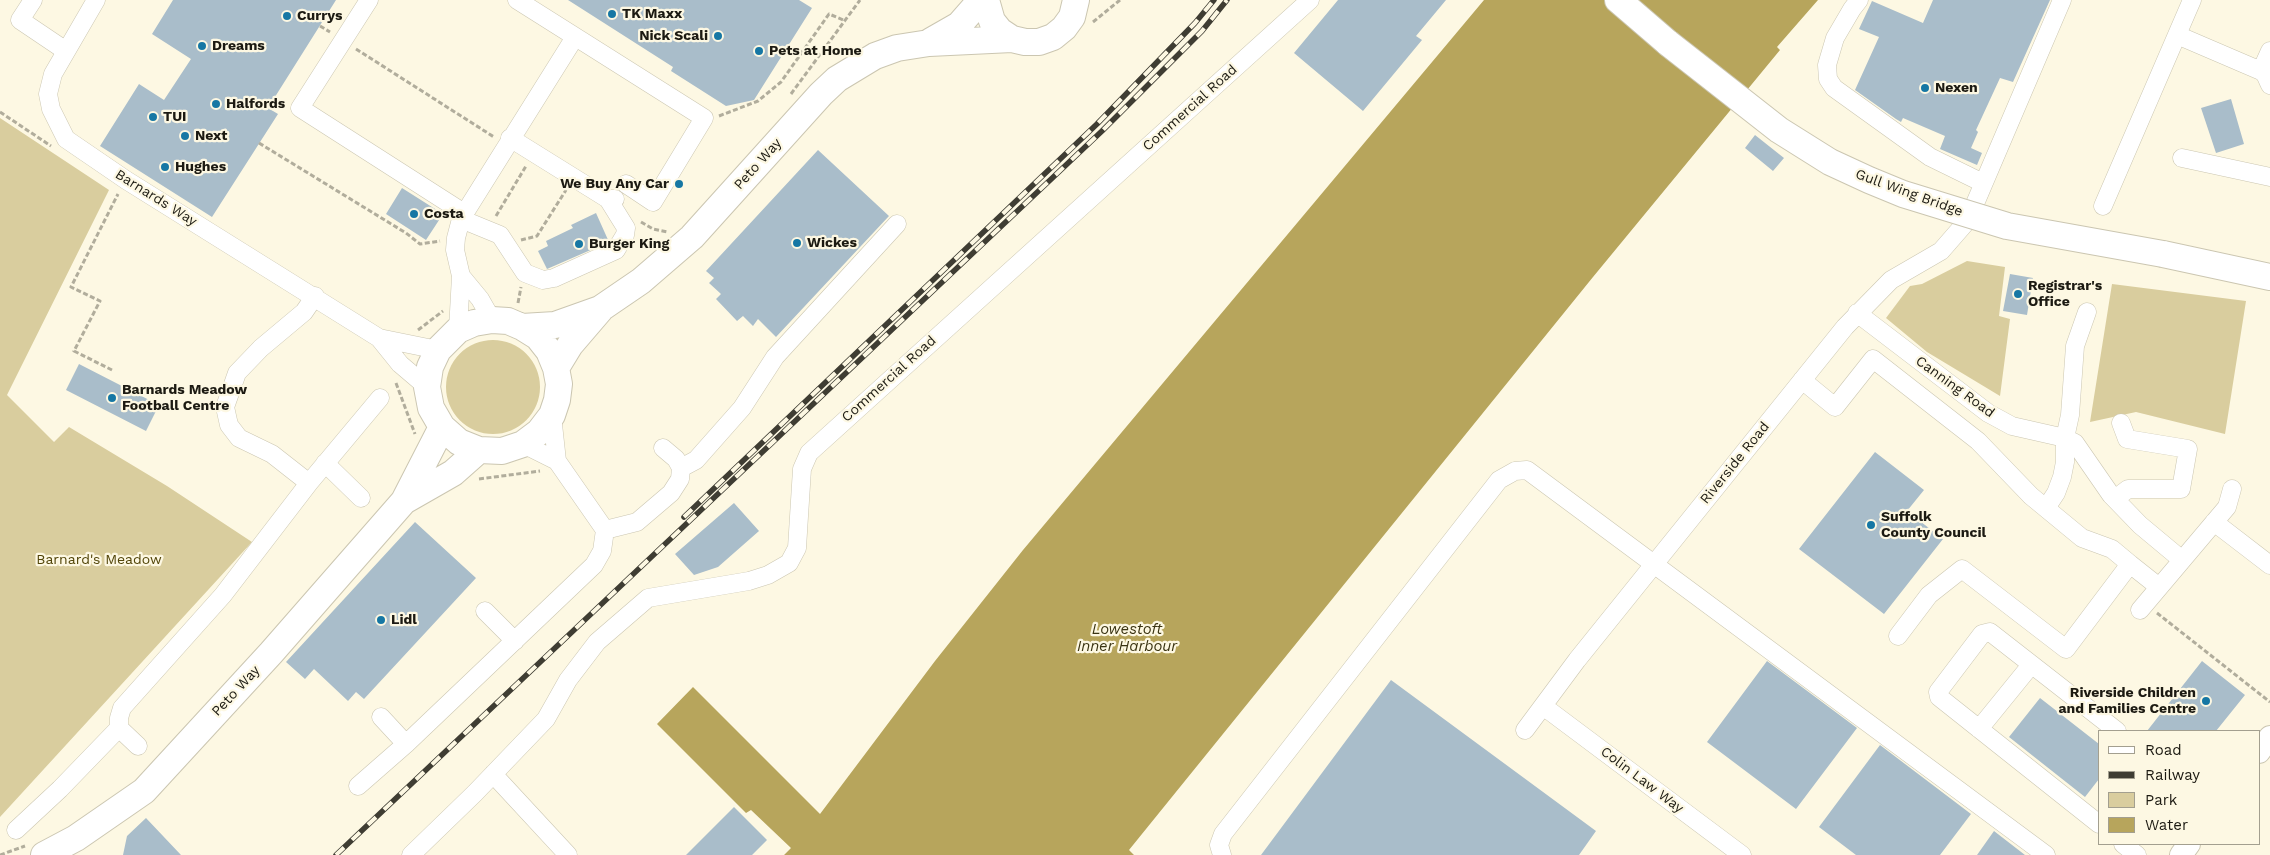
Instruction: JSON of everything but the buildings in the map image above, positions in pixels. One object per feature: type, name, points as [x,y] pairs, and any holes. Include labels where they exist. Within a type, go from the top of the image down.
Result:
[{"type":"highway","name":"Peto Way","points":[[929,43],[958,25],[981,0]]},
{"type":"highway","points":[[986,0],[992,21],[1000,31],[1012,39]]},
{"type":"highway","name":"Peto Way","points":[[556,368],[570,345],[600,310],[641,282],[692,237],[836,80],[874,56],[897,48],[929,43],[1012,39],[1039,42],[1052,37],[1064,28],[1072,17],[1076,0]]},
{"type":"highway","name":"Gull Wing Bridge","points":[[1618,0],[1668,43],[1779,130],[1830,162],[1903,194],[2007,226],[2164,254],[2270,277]]},
{"type":"highway","name":"Peto Way","points":[[522,327],[555,325],[600,310]]},
{"type":"highway","points":[[492,320],[508,321],[538,337],[549,351],[556,368],[559,384],[557,400],[552,415],[540,432],[523,444],[502,451],[479,450],[458,442],[442,427],[431,408],[427,387],[430,367],[438,350],[458,330],[474,322],[492,320]]},
{"type":"highway","name":"Peto Way","points":[[36,850],[76,838],[144,791],[271,653],[404,501],[442,427]]},
{"type":"highway","name":"Peto Way","points":[[404,501],[453,473],[479,450]]},
{"type":"main road","points":[[2260,751],[2270,737]]},
{"type":"main road","points":[[2181,855],[2189,845]]},
{"type":"street","points":[[33,0],[20,20],[66,50]]},
{"type":"street","name":"Barnards Way","points":[[96,0],[66,50],[54,74],[48,94],[51,109],[66,139],[123,186],[315,296],[379,338],[400,364],[427,387]]},
{"type":"street","points":[[369,0],[300,108],[499,239],[524,274],[543,280],[554,278],[616,250],[625,235],[626,228],[613,203],[510,138]]},
{"type":"street","points":[[517,0],[704,118],[653,202],[626,184]]},
{"type":"street","name":"Commercial Road","points":[[411,855],[546,719],[568,680],[597,642],[648,598],[750,581],[768,575],[789,563],[797,548],[802,469],[809,453],[1310,0]]},
{"type":"street","points":[[1859,0],[1835,38],[1827,65],[1828,79],[1834,88],[1930,157],[1983,183],[2062,0]]},
{"type":"street","points":[[2103,206],[2192,0]]},
{"type":"street","points":[[2177,35],[2265,78],[2270,51]]},
{"type":"street","points":[[458,330],[461,276],[455,250],[462,216],[575,37]]},
{"type":"street","points":[[2182,158],[2270,177]]},
{"type":"street","name":"Riverside Road","points":[[1525,730],[1653,564],[1857,313],[1891,280],[1940,251],[1968,220],[1983,183]]},
{"type":"street","points":[[681,468],[696,460],[742,408],[775,357],[897,224]]},
{"type":"street","points":[[461,276],[480,299],[492,320]]},
{"type":"street","points":[[308,483],[272,454],[239,438],[229,425],[224,407],[238,373],[260,348],[304,312],[315,296]]},
{"type":"street","points":[[2046,508],[2056,493],[2062,477],[2065,462],[2065,438],[2070,415],[2075,346],[2087,312]]},
{"type":"street","name":"Canning Road","points":[[1857,313],[1988,413],[2012,426],[2065,438]]},
{"type":"street","name":"Barnards Way","points":[[379,338],[438,350]]},
{"type":"street","points":[[1802,380],[1835,407],[1873,359],[1978,441],[2031,496],[2082,538],[2112,549],[2159,587]]},
{"type":"street","points":[[138,746],[120,728],[119,718],[122,708],[223,595],[308,483],[380,398]]},
{"type":"street","points":[[552,415],[557,461]]},
{"type":"street","points":[[2115,499],[2128,489],[2181,489],[2188,448],[2127,438],[2121,424]]},
{"type":"street","points":[[2065,438],[2079,448],[2092,471],[2115,499],[2140,525],[2182,560]]},
{"type":"street","points":[[358,786],[406,744],[594,565],[602,551],[605,530],[557,461],[523,444]]},
{"type":"street","points":[[605,530],[637,522],[671,493],[680,479],[681,468],[676,459],[664,448]]},
{"type":"street","points":[[324,464],[361,498]]},
{"type":"street","points":[[1222,855],[1219,845],[1223,834],[1499,480],[1515,471],[1527,470],[2046,855]]},
{"type":"street","points":[[2143,607],[2227,507],[2232,489]]},
{"type":"street","points":[[2219,516],[2270,565]]},
{"type":"street","points":[[1898,636],[1928,595],[1962,569],[2066,649],[2130,564]]},
{"type":"street","points":[[485,610],[515,641]]},
{"type":"street","points":[[2098,823],[1939,697],[1938,692],[1982,634],[1990,632],[2116,730]]},
{"type":"street","points":[[1979,729],[2031,665]]},
{"type":"street","name":"Colin Law Way","points":[[1543,706],[1742,855]]},
{"type":"street","points":[[381,717],[406,744]]},
{"type":"street","points":[[16,830],[60,789],[120,728]]},
{"type":"street","points":[[493,774],[568,855]]},
{"type":"street","points":[[2124,845],[2137,855]]},
{"type":"path","points":[[728,112],[758,101],[780,82],[829,14],[838,16],[846,21]]},
{"type":"path","points":[[320,26],[498,140],[487,156],[495,162]]},
{"type":"path","points":[[259,143],[399,229],[420,244],[456,238]]},
{"type":"path","points":[[530,161],[494,218],[498,224],[499,239],[537,236],[569,185]]},
{"type":"path","points":[[112,370],[74,352],[100,301],[71,287],[123,186]]},
{"type":"path","points":[[613,203],[626,213],[653,228],[672,233]]},
{"type":"path","points":[[400,364],[394,375],[416,436]]},
{"type":"path","points":[[453,473],[463,480],[536,473],[557,461]]},
{"type":"path","points":[[2143,607],[2270,702]]},
{"type":"path","points":[[0,855],[36,850]]},
{"type":"green space","name":"Barnard's Meadow","points":[[0,118],[109,190],[7,395],[54,442],[69,427],[167,486],[252,542],[0,817]]},
{"type":"green space","points":[[1967,261],[2005,267],[1999,316],[2010,319],[2000,396],[1927,352],[1886,318],[1910,286],[1922,284]]},
{"type":"green space","points":[[2112,284],[2246,301],[2225,434],[2136,412],[2090,422]]},
{"type":"green space","points":[[493,340],[511,343],[526,354],[537,369],[540,387],[537,405],[526,420],[511,431],[493,434],[475,431],[460,420],[449,405],[446,387],[449,369],[460,354],[475,343]]},
{"type":"water","name":"Lowestoft Inner Harbour","points":[[1484,0],[1818,0],[1777,47],[1780,50],[1593,277],[1129,850],[1134,855],[784,855],[791,848],[751,810],[746,813],[657,724],[693,687],[820,814],[935,661],[1023,550]]},
{"type":"railway","points":[[684,517],[1097,124],[1195,23],[1214,0]]},
{"type":"railway","points":[[336,855],[1102,131],[1202,31],[1227,0]]},
{"type":"place","name":"TK Maxx","points":[[612,14]]},
{"type":"place","name":"Currys","points":[[287,16]]},
{"type":"place","name":"Nick Scali","points":[[718,36]]},
{"type":"place","name":"Dreams","points":[[202,46]]},
{"type":"place","name":"Pets at Home","points":[[759,51]]},
{"type":"place","name":"Nexen","points":[[1925,88]]},
{"type":"place","name":"Halfords","points":[[216,104]]},
{"type":"place","name":"TUI","points":[[153,117]]},
{"type":"place","name":"Next","points":[[185,136]]},
{"type":"place","name":"Hughes","points":[[165,167]]},
{"type":"place","name":"We Buy Any Car","points":[[679,184]]},
{"type":"place","name":"Costa","points":[[414,214]]},
{"type":"place","name":"Wickes","points":[[797,243]]},
{"type":"place","name":"Burger King","points":[[579,244]]},
{"type":"place","name":"Registrar's Office","points":[[2018,294]]},
{"type":"place","name":"Barnards Meadow Football Centre","points":[[112,398]]},
{"type":"place","name":"Suffolk County Council","points":[[1871,525]]},
{"type":"place","name":"Lidl","points":[[381,620]]},
{"type":"place","name":"Riverside Children and Families Centre","points":[[2206,701]]}]
